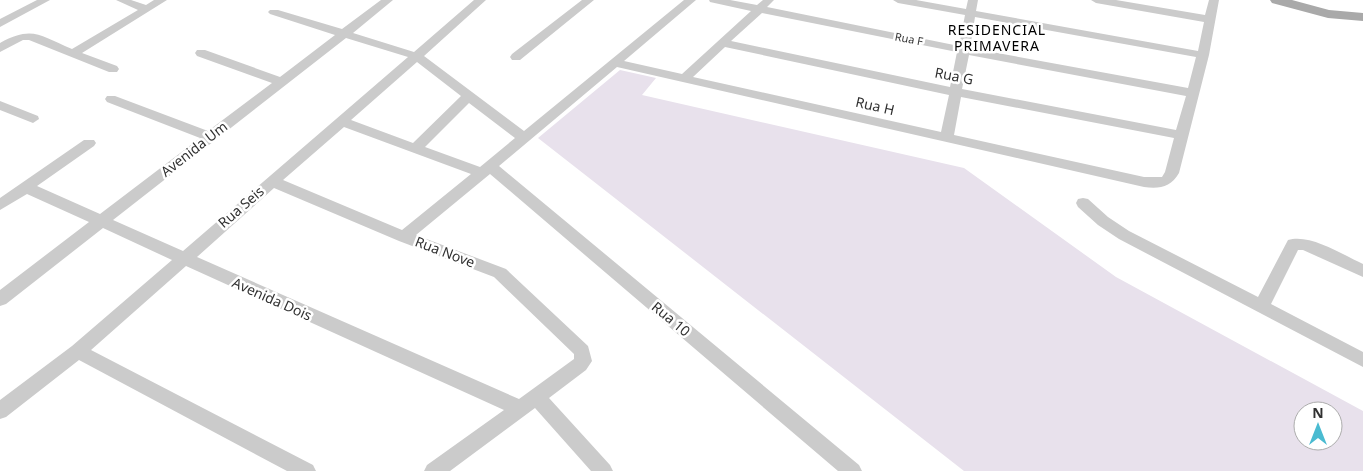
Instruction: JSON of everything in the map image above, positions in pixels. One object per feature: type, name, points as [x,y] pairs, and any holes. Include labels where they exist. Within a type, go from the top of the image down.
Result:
[{"type":"main road","points":[[1277,0],[1324,13],[1363,17]]},
{"type":"street","points":[[0,24],[45,0]]},
{"type":"street","points":[[121,0],[146,9]]},
{"type":"street","points":[[73,53],[162,0]]},
{"type":"street","name":"Avenida Um","points":[[0,299],[388,0]]},
{"type":"street","name":"Rua Seis","points":[[0,412],[78,351],[481,0]]},
{"type":"street","points":[[516,57],[590,0]]},
{"type":"street","points":[[685,78],[769,0]]},
{"type":"street","points":[[898,0],[1203,55]]},
{"type":"street","points":[[947,137],[973,0]]},
{"type":"street","points":[[1096,0],[1209,19]]},
{"type":"street","points":[[1181,135],[1203,55],[1214,0]]},
{"type":"street","points":[[404,237],[615,63],[700,2]]},
{"type":"street","name":"Rua F","points":[[700,2],[1193,93]]},
{"type":"street","points":[[274,12],[416,56],[524,138]]},
{"type":"street","points":[[0,48],[26,36],[34,37],[113,68]]},
{"type":"street","name":"Rua G","points":[[723,43],[955,92],[1181,135]]},
{"type":"street","points":[[201,53],[282,82]]},
{"type":"street","name":"Rua H","points":[[615,63],[1152,183],[1166,181],[1172,173],[1181,135]]},
{"type":"street","points":[[416,148],[469,96]]},
{"type":"street","points":[[112,99],[210,137]]},
{"type":"street","points":[[0,105],[33,119]]},
{"type":"street","name":"Rua 10","points":[[341,121],[416,148],[486,170],[852,471]]},
{"type":"street","points":[[0,205],[89,143]]},
{"type":"street","name":"Rua Nove","points":[[271,181],[404,237],[500,274],[582,351],[583,361],[580,365],[536,397]]},
{"type":"street","name":"Avenida Dois","points":[[25,188],[520,408]]},
{"type":"street","points":[[1083,203],[1103,221],[1124,235],[1363,360]]},
{"type":"street","points":[[1261,307],[1293,244],[1305,244],[1363,271]]},
{"type":"street","points":[[78,351],[306,471]]},
{"type":"street","points":[[434,471],[536,397],[603,471]]},
{"type":"shaded area","points":[[620,70],[656,78],[642,95],[964,168],[1116,277],[1363,411],[1363,471],[964,471],[538,138]]},
{"type":"district","name":"RESIDENCIAL PRIMAVERA","points":[[997,38]]}]
